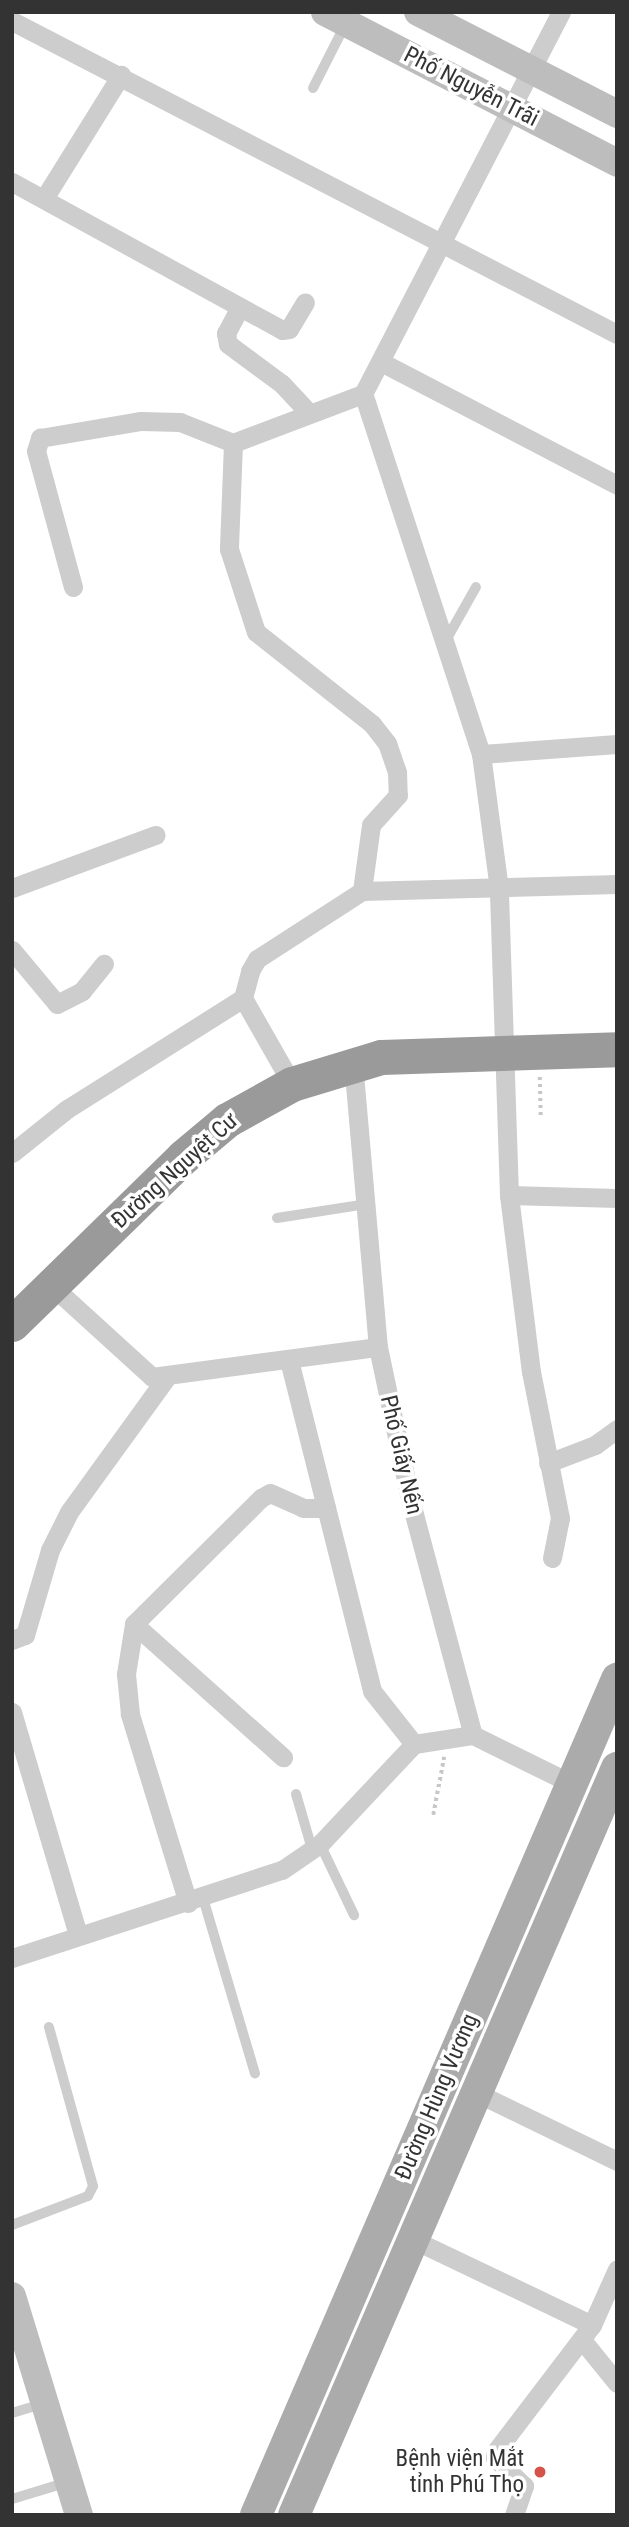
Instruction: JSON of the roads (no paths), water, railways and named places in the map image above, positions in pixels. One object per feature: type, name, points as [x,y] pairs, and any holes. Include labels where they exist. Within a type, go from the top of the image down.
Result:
[{"type":"highway","name":"Đường Nguyệt Cư","points":[[12,1324],[209,1135],[292,1084],[353,1062],[504,1052],[617,1049]]},
{"type":"main road","name":"Đường Hùng Vương","points":[[256,2515],[617,1679]]},
{"type":"main road","name":"Đường Hùng Vương","points":[[294,2515],[617,1768]]},
{"type":"main road","points":[[564,1798],[591,1827]]},
{"type":"street","name":"Phố Nguyễn Trãi","points":[[418,12],[617,114]]},
{"type":"street","points":[[72,587],[36,450],[40,438],[141,421],[180,422],[233,443],[363,394],[444,243],[561,12]]},
{"type":"street","name":"Phố Nguyễn Trãi","points":[[336,18],[617,163]]},
{"type":"street","points":[[21,19],[121,75],[617,334]]},
{"type":"street","points":[[45,198],[121,75]]},
{"type":"street","points":[[12,182],[285,331],[305,302]]},
{"type":"street","points":[[240,307],[226,333],[228,344],[282,384],[309,413]]},
{"type":"street","points":[[381,362],[617,485]]},
{"type":"street","points":[[363,394],[481,754],[499,889],[509,1195],[548,1463],[561,1518],[552,1558]]},
{"type":"street","points":[[233,443],[229,549],[256,632],[372,724],[387,743],[397,772],[398,795],[371,825],[362,891]]},
{"type":"street","points":[[481,754],[617,744]]},
{"type":"street","points":[[12,888],[155,835]]},
{"type":"street","points":[[12,1153],[78,1101],[243,998],[257,959],[362,891],[617,884]]},
{"type":"street","points":[[12,950],[57,1004],[82,991],[104,964]]},
{"type":"street","points":[[243,998],[292,1084]]},
{"type":"street","name":"Phố Giấy Nến","points":[[353,1062],[378,1347],[410,1499],[473,1735]]},
{"type":"street","points":[[509,1195],[617,1198]]},
{"type":"street","points":[[51,1285],[142,1371],[166,1378],[378,1347]]},
{"type":"street","points":[[289,1360],[372,1691],[414,1744]]},
{"type":"street","points":[[12,1640],[25,1634],[50,1550],[69,1512],[166,1378]]},
{"type":"street","points":[[548,1463],[595,1445],[617,1429]]},
{"type":"street","points":[[195,1900],[130,1714],[126,1674],[134,1624],[261,1497],[270,1493],[303,1508],[326,1508]]},
{"type":"street","points":[[134,1624],[282,1757]]},
{"type":"street","points":[[12,1712],[78,1935]]},
{"type":"street","points":[[12,1958],[78,1935],[252,1885],[316,1847],[414,1744],[473,1735],[564,1798]]},
{"type":"street","points":[[477,2093],[617,2161]]},
{"type":"street","points":[[414,2240],[587,2333],[617,2383]]},
{"type":"street","points":[[514,2515],[524,2486],[495,2458],[496,2451],[587,2333],[617,2269]]},
{"type":"street","points":[[12,2296],[79,2515]]},
{"type":"street","points":[[587,2333],[617,2312]]},
{"type":"lane","points":[[313,88],[336,18]]},
{"type":"lane","points":[[445,642],[477,587]]},
{"type":"lane","points":[[277,1218],[366,1204]]},
{"type":"lane","points":[[296,1794],[316,1847],[354,1914]]},
{"type":"lane","points":[[195,1900],[255,2073]]},
{"type":"lane","points":[[12,2225],[89,2196],[93,2186],[49,2027]]},
{"type":"lane","points":[[12,2413],[45,2403]]},
{"type":"lane","points":[[12,2499],[69,2481]]},
{"type":"place","name":"Bệnh viện Mắt tỉnh Phú Thọ","points":[[540,2472]]}]
